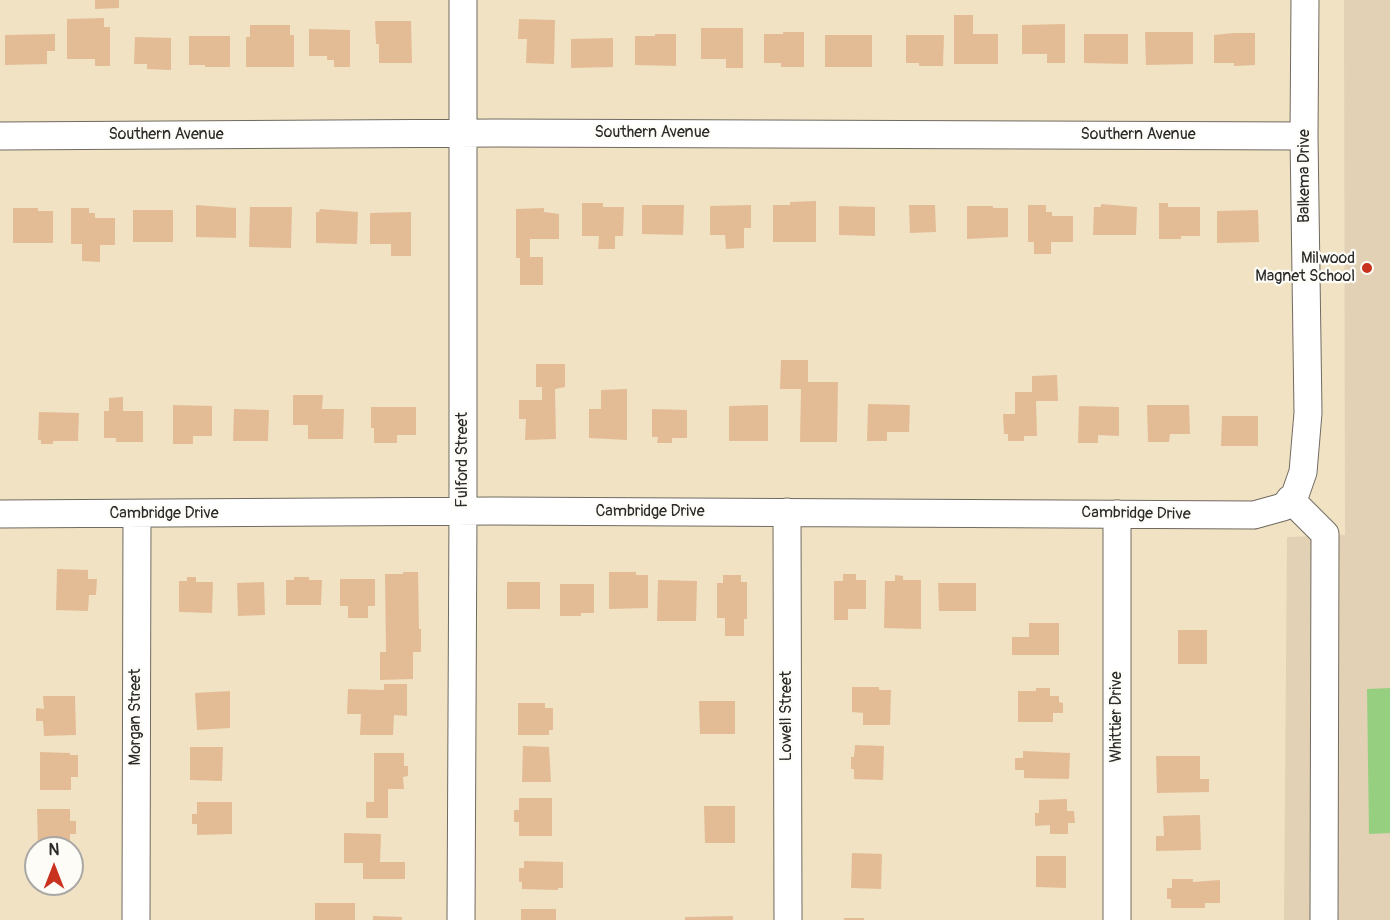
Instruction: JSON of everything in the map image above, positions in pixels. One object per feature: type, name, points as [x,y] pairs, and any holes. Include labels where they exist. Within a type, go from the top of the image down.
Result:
[{"type":"street","name":"Fulford Street","points":[[461,920],[464,511],[462,0]]},
{"type":"street","name":"Balkema Drive","points":[[1293,497],[1303,472],[1308,413],[1305,0]]},
{"type":"street","name":"Southern Avenue","points":[[0,136],[463,133],[1305,136]]},
{"type":"street","name":"Cambridge Drive","points":[[0,514],[464,511],[1254,515],[1283,507],[1293,497]]},
{"type":"street","points":[[1293,497],[1325,534],[1324,920]]},
{"type":"street","name":"Lowell Street","points":[[787,513],[788,920]]},
{"type":"street","name":"Morgan Street","points":[[136,920],[137,514]]},
{"type":"street","name":"Whittier Drive","points":[[1117,514],[1117,920]]},
{"type":"shaded area","name":"Milwood Magnet School","points":[[1344,0],[1390,0],[1390,920],[1284,920],[1287,537],[1345,535]]},
{"type":"green space","points":[[1390,688],[1390,833],[1369,834],[1367,689]]},
{"type":"building","points":[[95,0],[119,0],[119,8],[95,9]]},
{"type":"building","points":[[954,15],[973,15],[973,34],[998,34],[998,64],[954,64]]},
{"type":"building","points":[[104,18],[104,27],[110,27],[110,66],[95,66],[95,59],[67,59],[67,19]]},
{"type":"building","points":[[519,19],[555,20],[554,64],[526,63],[527,39],[518,39]]},
{"type":"building","points":[[375,21],[411,21],[412,63],[379,63],[379,44],[376,44]]},
{"type":"building","points":[[1065,24],[1065,63],[1047,63],[1047,54],[1022,54],[1022,25]]},
{"type":"building","points":[[250,25],[290,25],[290,35],[294,35],[294,67],[246,67],[246,37],[250,37]]},
{"type":"building","points":[[701,28],[743,28],[743,68],[726,68],[726,59],[701,59]]},
{"type":"building","points":[[309,29],[350,30],[350,67],[334,67],[334,60],[327,60],[327,56],[309,56]]},
{"type":"building","points":[[783,32],[804,32],[804,67],[781,67],[781,63],[764,63],[764,34],[783,34]]},
{"type":"building","points":[[1145,32],[1193,32],[1193,64],[1146,65]]},
{"type":"building","points":[[1255,33],[1255,65],[1234,66],[1234,63],[1214,63],[1214,35]]},
{"type":"building","points":[[55,34],[55,51],[47,51],[47,64],[5,65],[5,35]]},
{"type":"building","points":[[655,34],[676,34],[676,66],[635,65],[635,36],[655,36]]},
{"type":"building","points":[[1084,34],[1128,34],[1128,64],[1084,63]]},
{"type":"building","points":[[825,35],[872,35],[872,67],[825,67]]},
{"type":"building","points":[[906,35],[944,35],[943,66],[919,66],[919,63],[906,63]]},
{"type":"building","points":[[189,36],[230,36],[230,67],[189,65]]},
{"type":"building","points":[[135,37],[171,38],[171,70],[147,69],[147,64],[134,64]]},
{"type":"building","points":[[613,38],[613,67],[571,68],[571,39]]},
{"type":"building","points":[[816,201],[816,242],[773,242],[773,205]]},
{"type":"building","points":[[582,203],[603,203],[603,207],[624,207],[623,236],[615,236],[615,249],[598,249],[599,236],[582,236]]},
{"type":"building","points":[[1159,203],[1168,203],[1168,207],[1200,207],[1200,236],[1159,239]]},
{"type":"building","points":[[1101,204],[1137,207],[1136,235],[1093,235],[1094,207],[1101,207]]},
{"type":"building","points":[[196,205],[236,208],[236,238],[196,237]]},
{"type":"building","points":[[642,205],[684,205],[683,235],[642,234]]},
{"type":"building","points":[[751,205],[751,228],[744,228],[744,248],[726,249],[725,235],[710,235],[710,206]]},
{"type":"building","points":[[909,205],[935,205],[936,232],[910,233]]},
{"type":"building","points":[[1028,205],[1046,205],[1046,212],[1052,212],[1052,216],[1073,216],[1073,242],[1051,242],[1051,254],[1034,254],[1034,242],[1028,242]]},
{"type":"building","points":[[839,206],[875,207],[875,236],[839,235]]},
{"type":"building","points":[[967,206],[1008,208],[1008,237],[967,239]]},
{"type":"building","points":[[250,207],[292,207],[291,248],[249,247]]},
{"type":"building","points":[[13,208],[38,208],[38,211],[53,211],[53,243],[13,243]]},
{"type":"building","points":[[71,208],[89,208],[89,213],[95,213],[95,218],[115,218],[115,245],[100,245],[100,262],[82,261],[82,244],[71,244]]},
{"type":"building","points":[[544,208],[544,212],[559,214],[559,239],[530,239],[530,257],[543,257],[543,285],[520,285],[520,258],[516,258],[516,209]]},
{"type":"building","points":[[320,209],[358,212],[357,244],[316,243],[316,212]]},
{"type":"building","points":[[133,210],[173,210],[173,242],[133,242]]},
{"type":"building","points":[[1258,210],[1259,242],[1217,243],[1217,211]]},
{"type":"building","points":[[411,212],[411,256],[391,256],[391,244],[370,244],[370,213]]},
{"type":"building","points":[[781,360],[808,360],[808,382],[838,382],[837,442],[800,442],[801,389],[780,389]]},
{"type":"building","points":[[536,364],[565,364],[565,387],[555,389],[556,439],[525,440],[526,419],[519,419],[519,400],[542,400],[542,387],[536,387]]},
{"type":"building","points":[[1057,375],[1058,401],[1036,401],[1037,436],[1024,436],[1024,441],[1008,441],[1008,434],[1004,434],[1003,414],[1015,414],[1015,392],[1032,392],[1032,376]]},
{"type":"building","points":[[627,389],[627,440],[589,438],[589,409],[601,409],[601,390]]},
{"type":"building","points":[[293,395],[323,395],[322,409],[344,409],[343,439],[308,439],[308,425],[293,425]]},
{"type":"building","points":[[123,397],[123,411],[143,411],[143,442],[116,442],[116,438],[104,438],[104,411],[109,411],[109,398]]},
{"type":"building","points":[[868,404],[910,405],[909,432],[887,432],[887,441],[867,441]]},
{"type":"building","points":[[173,405],[212,406],[212,436],[193,436],[193,444],[173,444]]},
{"type":"building","points":[[768,405],[768,441],[729,441],[729,406]]},
{"type":"building","points":[[1147,405],[1189,405],[1190,434],[1170,434],[1169,442],[1148,442]]},
{"type":"building","points":[[1079,406],[1119,407],[1119,436],[1098,435],[1098,443],[1078,443]]},
{"type":"building","points":[[371,407],[416,407],[416,435],[397,435],[397,443],[374,443]]},
{"type":"building","points":[[234,409],[269,410],[268,441],[233,441]]},
{"type":"building","points":[[652,409],[687,410],[687,438],[672,438],[672,443],[657,443],[658,437],[652,437]]},
{"type":"building","points":[[39,412],[79,413],[78,441],[53,441],[53,444],[41,444],[41,440],[38,440]]},
{"type":"building","points":[[1222,416],[1258,416],[1258,446],[1221,446]]},
{"type":"building","points":[[57,569],[88,570],[88,579],[97,579],[96,595],[89,595],[88,611],[56,610]]},
{"type":"building","points":[[403,572],[418,572],[421,652],[413,652],[413,679],[380,680],[380,652],[386,652],[385,574],[403,574]]},
{"type":"building","points":[[609,572],[636,572],[636,575],[648,575],[648,608],[609,609]]},
{"type":"building","points":[[843,574],[856,574],[856,580],[866,580],[866,609],[848,609],[848,620],[834,620],[834,581],[843,581]]},
{"type":"building","points":[[723,575],[741,575],[741,582],[747,582],[747,619],[744,619],[744,636],[725,636],[725,618],[717,618],[717,583],[723,583]]},
{"type":"building","points":[[895,575],[903,576],[903,580],[921,580],[921,629],[884,628],[885,581],[895,581]]},
{"type":"building","points":[[187,577],[196,577],[196,582],[213,582],[212,613],[179,612],[179,581],[187,581]]},
{"type":"building","points":[[294,577],[322,580],[321,605],[286,605],[286,580],[294,580]]},
{"type":"building","points":[[340,579],[375,579],[375,606],[368,606],[368,618],[348,618],[348,606],[340,606]]},
{"type":"building","points":[[658,580],[697,581],[696,621],[657,621]]},
{"type":"building","points":[[264,582],[265,615],[238,616],[237,583]]},
{"type":"building","points":[[507,582],[540,582],[540,609],[507,609]]},
{"type":"building","points":[[938,583],[976,583],[976,611],[939,611]]},
{"type":"building","points":[[560,584],[594,584],[594,613],[581,613],[581,616],[560,616]]},
{"type":"building","points":[[1029,623],[1059,623],[1059,655],[1012,655],[1012,637],[1029,637]]},
{"type":"building","points":[[1178,630],[1207,630],[1207,664],[1178,664]]},
{"type":"building","points":[[384,684],[407,684],[407,716],[394,715],[393,735],[360,735],[361,714],[347,714],[348,689],[384,690]]},
{"type":"building","points":[[852,687],[879,687],[879,690],[891,690],[890,725],[863,725],[863,713],[852,712]]},
{"type":"building","points":[[1036,688],[1050,688],[1050,696],[1059,696],[1059,702],[1063,703],[1063,713],[1053,713],[1053,722],[1018,722],[1018,691],[1036,691]]},
{"type":"building","points":[[230,691],[230,728],[197,730],[195,693]]},
{"type":"building","points":[[43,696],[75,696],[76,735],[44,736],[43,721],[36,721],[36,708],[44,709]]},
{"type":"building","points":[[699,701],[735,701],[735,734],[700,734]]},
{"type":"building","points":[[518,703],[545,703],[545,708],[553,708],[553,730],[549,730],[549,735],[518,735]]},
{"type":"building","points":[[855,745],[884,746],[883,780],[854,779],[851,757],[854,757]]},
{"type":"building","points":[[523,746],[549,747],[551,782],[522,782]]},
{"type":"building","points":[[190,747],[223,747],[222,781],[190,780]]},
{"type":"building","points":[[1023,751],[1070,753],[1069,779],[1024,778],[1024,770],[1015,770],[1015,758],[1023,758]]},
{"type":"building","points":[[40,752],[78,755],[78,777],[71,777],[71,790],[40,790]]},
{"type":"building","points":[[374,753],[404,753],[404,766],[408,766],[408,776],[403,777],[404,789],[388,789],[388,818],[366,818],[366,802],[374,802]]},
{"type":"building","points":[[1156,756],[1200,756],[1200,779],[1209,779],[1209,792],[1157,793]]},
{"type":"building","points":[[519,798],[552,798],[552,836],[519,836],[519,822],[514,822],[514,810],[519,810]]},
{"type":"building","points":[[1067,799],[1067,811],[1074,811],[1075,823],[1068,823],[1068,834],[1050,834],[1050,825],[1035,826],[1035,813],[1039,813],[1039,800]]},
{"type":"building","points":[[197,802],[232,802],[232,834],[197,835],[197,824],[192,824],[192,814],[197,814]]},
{"type":"building","points":[[704,806],[735,806],[735,843],[705,843]]},
{"type":"building","points":[[37,809],[70,809],[70,821],[76,821],[76,834],[38,836]]},
{"type":"building","points":[[1200,815],[1201,850],[1156,851],[1156,836],[1164,836],[1163,816]]},
{"type":"building","points":[[344,833],[381,834],[380,862],[405,862],[405,879],[363,879],[363,863],[344,863]]},
{"type":"building","points":[[852,853],[882,854],[881,889],[851,888]]},
{"type":"building","points":[[1036,856],[1066,856],[1066,888],[1036,887]]},
{"type":"building","points":[[524,861],[563,862],[563,888],[558,888],[558,890],[522,889],[522,882],[519,882],[519,868],[524,868]]},
{"type":"building","points":[[1172,879],[1193,879],[1193,882],[1220,880],[1220,903],[1205,903],[1205,908],[1171,908],[1171,899],[1167,899],[1167,888],[1172,888]]},
{"type":"building","points":[[315,903],[355,903],[355,920],[315,920]]},
{"type":"building","points":[[521,909],[556,909],[556,920],[521,920]]},
{"type":"building","points":[[373,916],[402,917],[402,920],[373,920]]},
{"type":"building","points":[[733,916],[733,920],[685,920],[685,917]]},
{"type":"building","points":[[844,918],[864,918],[864,920],[844,920]]},
{"type":"place","name":"Milwood Magnet School","points":[[1367,268]]}]
